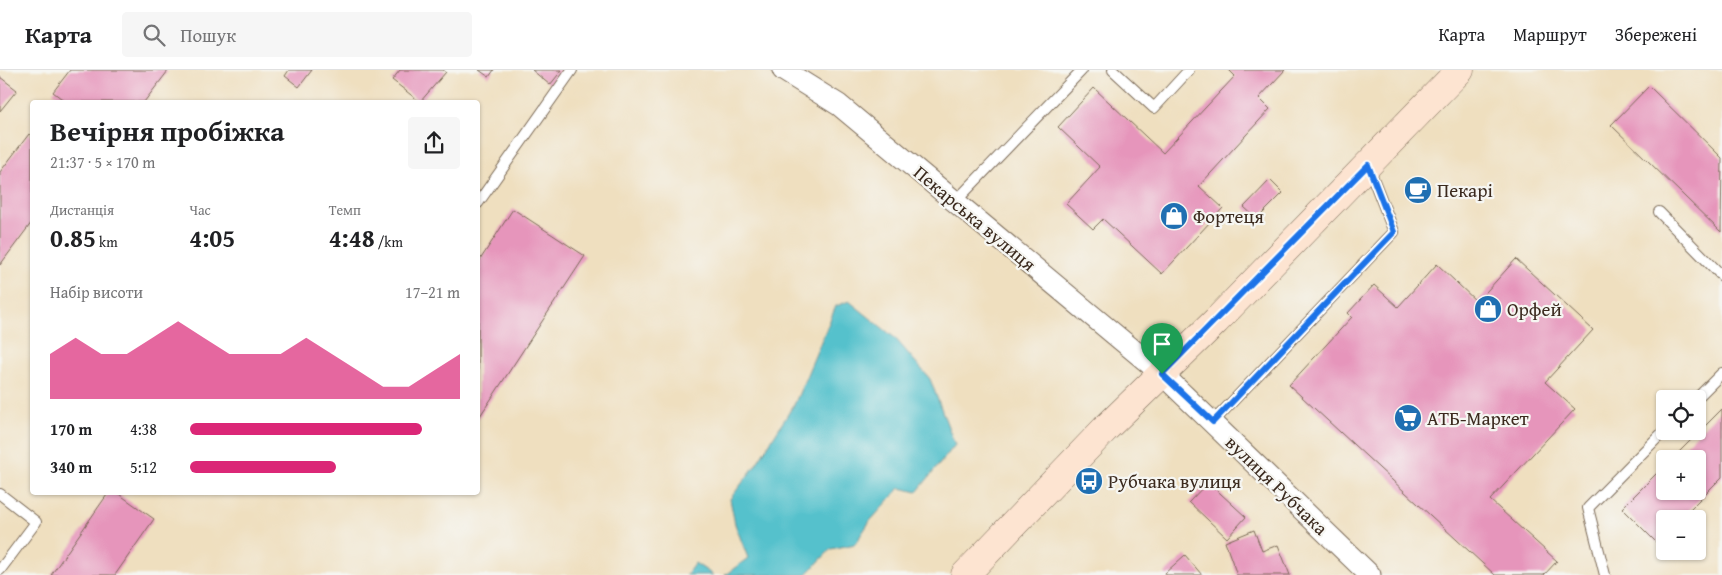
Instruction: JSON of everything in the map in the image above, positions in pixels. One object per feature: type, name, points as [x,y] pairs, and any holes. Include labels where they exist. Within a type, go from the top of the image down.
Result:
[{"type":"main road","points":[[965,575],[1105,429],[1162,374],[1460,70]]},
{"type":"street","name":"Пекарська вулиця","points":[[783,70],[839,105],[1162,374]]},
{"type":"street","name":"вулиця Рубчака","points":[[1162,374],[1370,575]]},
{"type":"lane","points":[[480,201],[572,70]]},
{"type":"lane","points":[[955,202],[1082,70]]},
{"type":"lane","points":[[1112,70],[1154,108],[1189,70]]},
{"type":"lane","points":[[1213,422],[1394,232],[1368,165]]},
{"type":"lane","points":[[1659,212],[1722,276]]},
{"type":"lane","points":[[1705,390],[1722,373]]},
{"type":"lane","points":[[1605,575],[1588,508],[1656,439]]},
{"type":"lane","points":[[0,494],[36,522],[0,570]]},
{"type":"water","points":[[849,301],[895,338],[930,379],[955,445],[917,492],[900,488],[870,521],[855,544],[831,549],[806,575],[725,575],[748,558],[735,524],[730,499],[755,466],[795,403],[836,306]]},
{"type":"water","points":[[695,563],[713,575],[686,575]]},
{"type":"building","points":[[70,70],[168,71],[146,100],[63,100],[53,92]]},
{"type":"building","points":[[289,70],[312,70],[299,87],[285,76]]},
{"type":"building","points":[[400,70],[443,70],[446,72],[422,100],[417,100],[392,80]]},
{"type":"building","points":[[479,70],[494,70],[489,77]]},
{"type":"building","points":[[532,70],[562,70],[550,85]]},
{"type":"building","points":[[1229,70],[1285,70],[1259,98],[1270,109],[1199,186],[1223,208],[1162,274],[1103,219],[1093,229],[1066,204],[1100,167],[1058,127],[1094,88],[1163,153],[1235,76]]},
{"type":"building","points":[[0,77],[17,90],[0,111]]},
{"type":"building","points":[[1649,86],[1722,158],[1721,232],[1611,125]]},
{"type":"building","points":[[29,134],[30,225],[0,265],[0,172]]},
{"type":"building","points":[[1270,180],[1283,193],[1257,219],[1244,207]]},
{"type":"building","points":[[513,209],[585,256],[480,416],[480,260]]},
{"type":"building","name":"АТБ-Маркет","points":[[1516,259],[1593,330],[1545,382],[1575,409],[1490,500],[1557,561],[1544,575],[1495,575],[1289,385],[1352,317],[1348,313],[1374,285],[1398,307],[1437,264],[1477,302]]},
{"type":"building","points":[[1722,409],[1722,477],[1706,493],[1706,450],[1681,450],[1691,440],[1706,440],[1706,425]]},
{"type":"building","points":[[1656,474],[1656,500],[1699,500],[1689,510],[1656,510],[1656,542],[1622,508]]},
{"type":"building","points":[[1208,482],[1246,517],[1227,538],[1189,502]]},
{"type":"building","points":[[107,495],[120,495],[154,519],[115,575],[51,575]]},
{"type":"building","points":[[1254,530],[1262,551],[1278,545],[1290,575],[1237,575],[1225,542]]},
{"type":"building","points":[[1185,555],[1202,575],[1166,575],[1165,573]]},
{"type":"place","name":"Пекарі","points":[[1418,190]]},
{"type":"place","name":"Фортеця","points":[[1174,216]]},
{"type":"place","name":"Орфей","points":[[1488,309]]},
{"type":"place","name":"АТБ-Маркет","points":[[1408,418]]},
{"type":"place","name":"Рубчака вулиця","points":[[1089,481]]},
{"type":"route","points":[[1368,165],[1394,232],[1213,422],[1162,374],[1368,165]]}]
